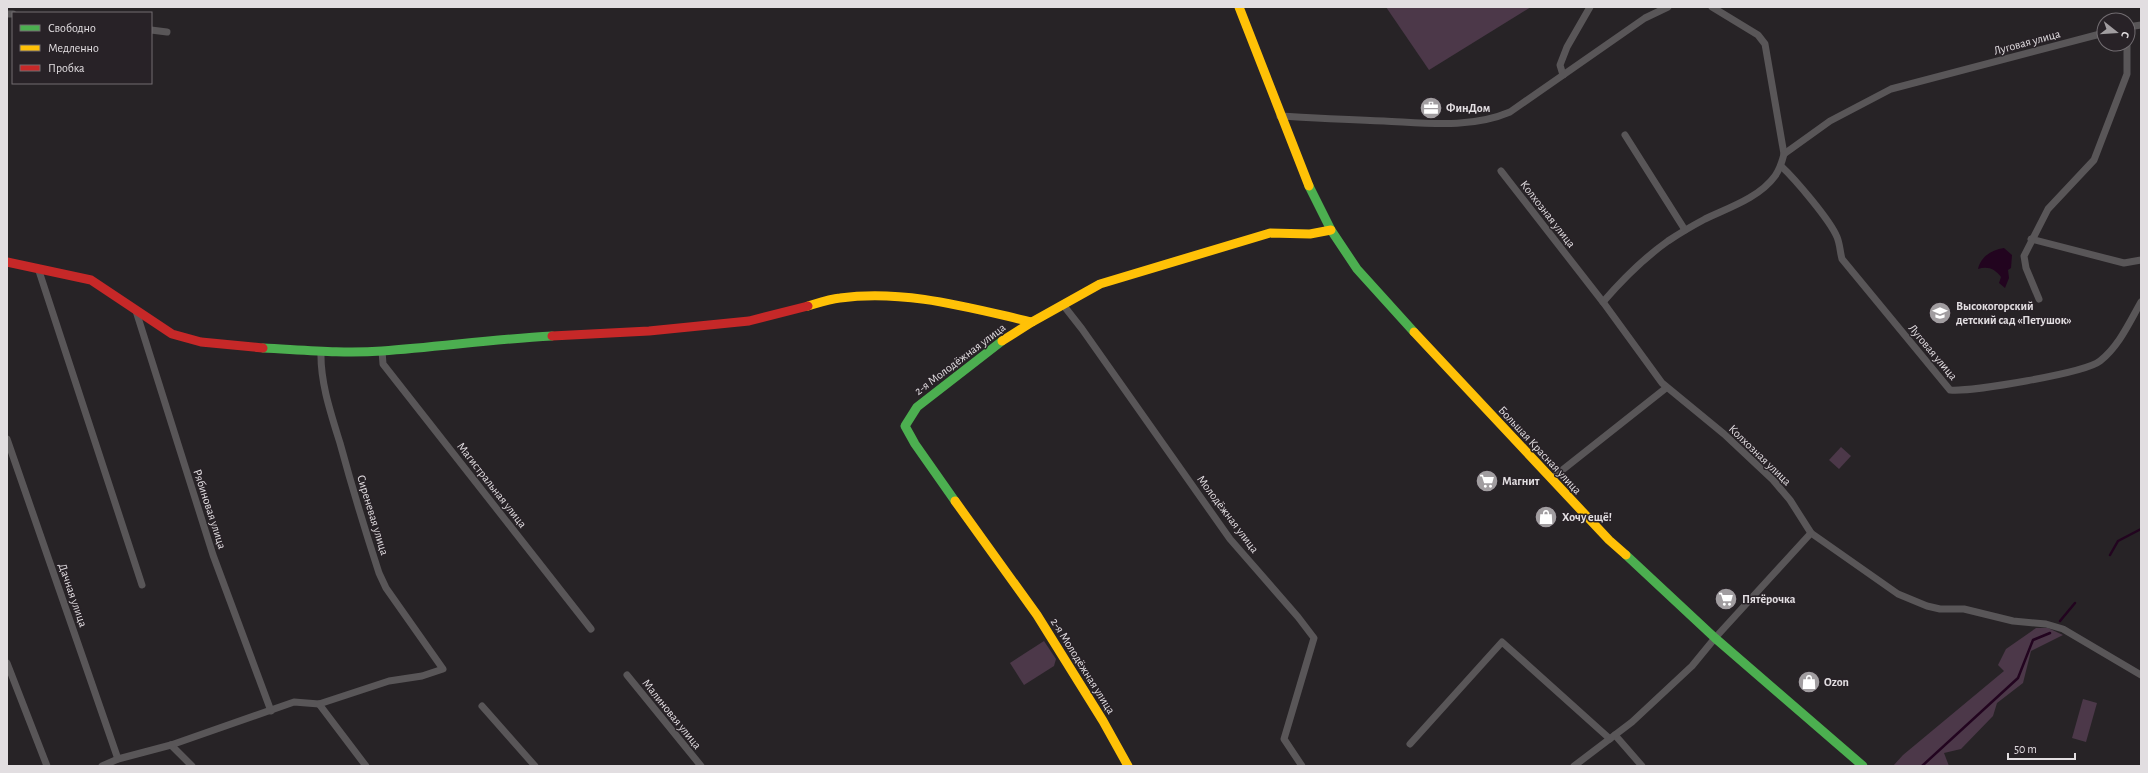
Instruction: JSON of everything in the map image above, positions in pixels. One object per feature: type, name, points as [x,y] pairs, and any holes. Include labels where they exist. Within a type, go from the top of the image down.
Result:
[{"type":"street","name":"Большая Красная улица","points":[[1239,7],[1305,179],[1344,252],[1382,298],[1609,540],[1715,638],[1863,766]]},
{"type":"street","points":[[1563,75],[1560,65],[1567,47],[1590,7]]},
{"type":"street","points":[[1280,116],[1442,124],[1475,123],[1494,119],[1510,112],[1644,18],[1668,7]]},
{"type":"street","points":[[1603,302],[1637,267],[1685,230],[1749,198],[1766,186],[1775,177],[1781,166],[1784,154],[1765,44],[1758,35],[1712,7]]},
{"type":"street","points":[[152,30],[167,32]]},
{"type":"street","name":"Луговая улица","points":[[1784,154],[1830,121],[1891,89],[2096,35]]},
{"type":"street","points":[[2039,299],[2026,268],[2024,256],[2031,239],[2048,209],[2094,160],[2127,74],[2127,52]]},
{"type":"street","points":[[1625,136],[1685,230]]},
{"type":"street","name":"Луговая улица","points":[[1781,166],[1796,182],[1832,228],[1837,238],[1842,259],[1949,390],[2020,382],[2083,369],[2098,363],[2115,348],[2141,302]]},
{"type":"street","name":"Колхозная улица","points":[[1501,171],[1603,302],[1666,388],[1724,434],[1773,480],[1790,500],[1811,533],[1898,594],[1927,606],[1940,609],[1964,609],[2013,621],[2046,624],[2064,629],[2141,675]]},
{"type":"street","name":"2-я Молодёжная улица","points":[[1128,766],[1103,721],[1036,615],[915,444],[905,426],[916,408],[952,377],[1032,322],[1064,306],[1100,284],[1270,233],[1310,234],[1331,230]]},
{"type":"street","points":[[2031,239],[2124,263],[2141,260]]},
{"type":"street","points":[[7,262],[90,280],[172,334],[201,342],[321,351],[382,352],[511,338],[649,331],[718,325],[750,321],[839,298],[865,296],[889,296],[941,302],[1032,322]]},
{"type":"street","points":[[38,268],[142,585]]},
{"type":"street","name":"Молодёжная улица","points":[[1064,306],[1082,329],[1230,539],[1298,617],[1314,638],[1284,739],[1302,766]]},
{"type":"street","name":"Рябиновая улица","points":[[136,310],[213,554],[271,711]]},
{"type":"street","name":"Сиреневая улица","points":[[318,704],[389,681],[422,676],[443,669],[386,588],[379,573],[334,422],[320,364],[321,351]]},
{"type":"street","name":"Магистральная улица","points":[[382,352],[383,364],[591,629]]},
{"type":"street","points":[[1551,479],[1666,388]]},
{"type":"street","name":"Дачная улица","points":[[7,439],[118,759]]},
{"type":"street","points":[[1574,766],[1632,722],[1692,666],[1715,638],[1783,566],[1811,533]]},
{"type":"street","points":[[1410,744],[1502,642],[1613,737],[1642,766]]},
{"type":"street","points":[[7,663],[47,766]]},
{"type":"street","name":"Малиновая улица","points":[[627,675],[701,766]]},
{"type":"street","points":[[102,766],[118,759],[172,744],[294,702],[318,704],[366,766]]},
{"type":"street","points":[[482,706],[535,766]]},
{"type":"street","points":[[172,744],[192,766]]},
{"type":"shaded area","points":[[1386,7],[1531,7],[1429,70]]},
{"type":"shaded area","points":[[2004,248],[2012,255],[2011,268],[2008,270],[2009,278],[2005,288],[1999,283],[2001,277],[1996,272],[1988,268],[1978,269],[1979,264],[1984,257],[1995,250]]},
{"type":"shaded area","points":[[1841,447],[1851,456],[1839,469],[1829,460]]},
{"type":"shaded area","points":[[2036,628],[2048,628],[2063,635],[2031,651],[2023,683],[1997,703],[1993,716],[1961,749],[1944,753],[1949,766],[1893,766],[1903,755],[2004,671],[1998,665],[2006,649]]},
{"type":"shaded area","points":[[1044,641],[1056,659],[1054,666],[1024,685],[1010,663]]},
{"type":"shaded area","points":[[2083,699],[2097,703],[2086,742],[2072,738]]},
{"type":"waterway","points":[[2110,555],[2118,541],[2141,529]]},
{"type":"waterway","points":[[2060,621],[2075,603]]},
{"type":"waterway","points":[[1922,766],[2018,678],[2033,640],[2050,633]]},
{"type":"traffic: fast","points":[[1309,186],[1331,230],[1357,269],[1414,332]]},
{"type":"traffic: fast","points":[[263,348],[367,352],[552,336]]},
{"type":"traffic: fast","points":[[955,501],[915,444],[905,426],[917,407],[1002,341]]},
{"type":"traffic: fast","points":[[1626,555],[1715,638],[1863,766]]},
{"type":"traffic: slow","points":[[1239,7],[1309,186]]},
{"type":"traffic: slow","points":[[1002,341],[1032,322],[1100,284],[1270,233],[1310,234],[1331,230]]},
{"type":"traffic: slow","points":[[808,306],[836,299],[864,296],[889,296],[937,301],[1032,322]]},
{"type":"traffic: slow","points":[[1414,332],[1609,540],[1626,555]]},
{"type":"traffic: slow","points":[[955,501],[1037,615],[1103,721],[1128,766]]},
{"type":"traffic: jam","points":[[7,262],[91,280],[172,334],[201,342],[263,348]]},
{"type":"traffic: jam","points":[[552,336],[649,331],[749,321],[808,306]]},
{"type":"place","name":"ФинДом","points":[[1431,108]]},
{"type":"place","name":"Высокогорский детский сад «Петушок»","points":[[1940,313]]},
{"type":"place","name":"Магнит","points":[[1487,481]]},
{"type":"place","name":"Хочу ещё!","points":[[1546,517]]},
{"type":"place","name":"Пятёрочка","points":[[1726,599]]},
{"type":"place","name":"Ozon","points":[[1809,682]]}]
